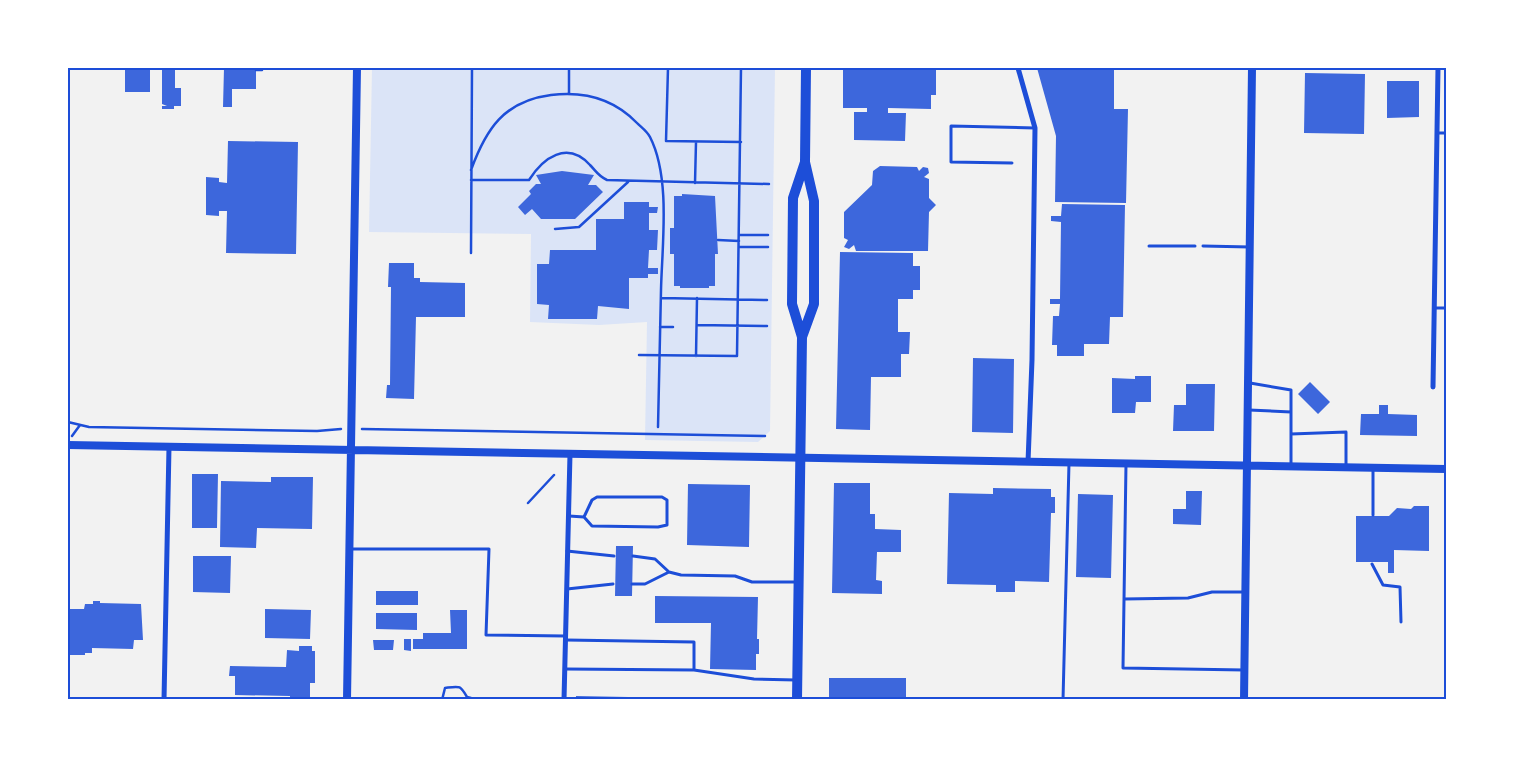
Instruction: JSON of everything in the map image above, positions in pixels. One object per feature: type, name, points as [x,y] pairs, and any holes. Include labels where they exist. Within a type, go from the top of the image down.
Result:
[{"type":"main road","points":[[802,337],[814,304],[814,201],[805,162],[806,68]]},
{"type":"main road","points":[[797,700],[802,337],[792,304],[793,198],[805,162]]},
{"type":"street","points":[[347,700],[357,68]]},
{"type":"street","points":[[1018,68],[1035,128],[1032,360],[1028,462]]},
{"type":"street","points":[[1244,700],[1252,68]]},
{"type":"street","points":[[1434,387],[1438,68]]},
{"type":"street","points":[[68,443],[169,447],[1446,469]]},
{"type":"street","points":[[164,700],[169,447]]},
{"type":"street","points":[[564,700],[570,454]]},
{"type":"lane","points":[[1012,163],[950,162],[951,126],[1035,128]]},
{"type":"lane","points":[[1437,133],[1446,133]]},
{"type":"lane","points":[[1149,246],[1195,246]]},
{"type":"lane","points":[[1203,246],[1250,247]]},
{"type":"lane","points":[[1435,308],[1446,308]]},
{"type":"lane","points":[[1249,383],[1291,390],[1291,467]]},
{"type":"lane","points":[[1249,410],[1291,412]]},
{"type":"lane","points":[[1291,434],[1346,432],[1346,467]]},
{"type":"lane","points":[[1063,700],[1069,462]]},
{"type":"lane","points":[[1126,463],[1122,668],[1245,670]]},
{"type":"lane","points":[[1373,468],[1373,515]]},
{"type":"lane","points":[[568,516],[584,517],[592,526],[658,527],[667,525],[666,500],[662,497],[597,497],[592,500],[584,517]]},
{"type":"lane","points":[[349,549],[489,549],[486,635],[694,642],[694,670]]},
{"type":"lane","points":[[567,551],[614,556]]},
{"type":"lane","points":[[633,556],[655,559],[669,572],[681,574],[734,576],[752,582],[798,582]]},
{"type":"lane","points":[[1372,564],[1383,585],[1400,587],[1401,622]]},
{"type":"lane","points":[[632,584],[645,584],[669,572]]},
{"type":"lane","points":[[566,589],[613,584]]},
{"type":"lane","points":[[1124,599],[1188,598],[1212,592],[1246,592]]},
{"type":"lane","points":[[565,669],[694,670],[754,679],[797,680]]},
{"type":"path","points":[[256,70],[262,70],[262,68]]},
{"type":"path","points":[[471,253],[472,68]]},
{"type":"path","points":[[569,68],[569,93]]},
{"type":"path","points":[[668,68],[666,141],[740,142]]},
{"type":"path","points":[[639,355],[737,356],[741,68]]},
{"type":"path","points":[[471,170],[480,146],[493,124],[515,106],[543,96],[569,93],[600,98],[628,112],[649,135],[658,158],[663,226],[658,427]]},
{"type":"path","points":[[695,183],[696,142]]},
{"type":"path","points":[[471,180],[529,180],[547,158],[566,153],[576,155],[589,164],[599,177],[607,180],[768,184]]},
{"type":"path","points":[[555,229],[579,227],[628,181]]},
{"type":"path","points":[[739,235],[768,235]]},
{"type":"path","points":[[718,240],[739,241]]},
{"type":"path","points":[[739,247],[768,247]]},
{"type":"path","points":[[661,298],[767,300]]},
{"type":"path","points":[[696,356],[697,298]]},
{"type":"path","points":[[697,325],[767,326]]},
{"type":"path","points":[[660,327],[673,327]]},
{"type":"path","points":[[68,422],[80,425],[307,431],[351,429],[765,436]]},
{"type":"path","points":[[68,443],[80,425]]},
{"type":"path","points":[[528,503],[554,475]]},
{"type":"path","points":[[442,700],[445,688],[458,686],[464,690],[467,698],[471,698]]},
{"type":"shaded area","points":[[372,68],[775,68],[770,431],[758,442],[645,440],[647,322],[599,325],[530,322],[531,234],[369,232]]},
{"type":"building","points":[[125,68],[150,68],[150,92],[125,92]]},
{"type":"building","points":[[162,68],[175,68],[175,88],[181,88],[181,106],[174,106],[174,109],[162,109],[162,106],[167,106],[162,104]]},
{"type":"building","points":[[224,68],[256,68],[256,89],[232,89],[232,107],[223,107]]},
{"type":"building","points":[[843,68],[936,68],[936,95],[931,95],[931,109],[888,108],[888,113],[906,113],[905,141],[854,140],[854,112],[867,112],[867,108],[843,108]]},
{"type":"building","points":[[1037,68],[1114,68],[1114,109],[1128,109],[1126,203],[1055,202],[1056,136]]},
{"type":"building","points":[[1305,73],[1365,74],[1364,134],[1304,133]]},
{"type":"building","points":[[1387,81],[1419,81],[1419,117],[1387,118]]},
{"type":"building","points":[[228,141],[298,142],[296,254],[226,253],[227,211],[219,211],[219,216],[206,215],[206,177],[219,178],[219,182],[227,183]]},
{"type":"building","points":[[880,166],[917,167],[919,171],[923,167],[928,168],[929,173],[924,177],[929,179],[929,198],[936,205],[929,212],[928,251],[856,251],[854,245],[849,249],[844,247],[848,240],[844,238],[844,212],[872,185],[873,171]]},
{"type":"building","points":[[562,171],[594,175],[588,185],[596,185],[603,192],[575,219],[541,219],[532,209],[525,215],[518,207],[531,194],[529,191],[536,184],[541,184],[536,175]]},
{"type":"building","points":[[682,194],[715,196],[718,254],[715,254],[715,286],[709,286],[709,288],[680,288],[680,286],[674,286],[674,254],[670,254],[670,228],[674,228],[674,196],[682,196]]},
{"type":"building","points":[[624,202],[649,202],[649,207],[658,207],[657,213],[649,213],[649,230],[658,230],[657,250],[649,250],[648,268],[658,268],[658,274],[648,274],[648,278],[629,278],[629,309],[598,306],[597,319],[548,319],[549,305],[537,304],[537,264],[549,264],[550,250],[596,250],[596,219],[624,219]]},
{"type":"building","points":[[1062,204],[1125,205],[1123,317],[1110,317],[1109,344],[1084,344],[1084,356],[1057,356],[1057,345],[1052,345],[1053,316],[1059,316],[1060,304],[1050,304],[1050,299],[1060,299],[1061,222],[1051,221],[1051,216],[1061,216]]},
{"type":"building","points":[[840,252],[913,253],[913,266],[920,266],[920,290],[913,290],[913,299],[898,299],[898,332],[910,332],[909,354],[901,354],[901,377],[871,377],[870,430],[836,429]]},
{"type":"building","points":[[389,263],[414,263],[414,278],[420,278],[420,282],[465,283],[465,317],[416,317],[414,399],[386,398],[387,385],[390,385],[391,287],[388,287]]},
{"type":"building","points":[[973,358],[1014,359],[1013,433],[972,432]]},
{"type":"building","points":[[1135,376],[1151,376],[1151,402],[1136,402],[1135,413],[1112,413],[1112,378],[1135,379]]},
{"type":"building","points":[[1310,382],[1330,402],[1318,414],[1298,394]]},
{"type":"building","points":[[1186,384],[1215,384],[1214,431],[1173,431],[1174,405],[1186,405]]},
{"type":"building","points":[[1379,405],[1388,405],[1388,414],[1417,415],[1417,436],[1360,435],[1361,414],[1379,414]]},
{"type":"building","points":[[192,474],[218,474],[217,528],[192,528]]},
{"type":"building","points":[[271,477],[313,477],[312,529],[257,528],[256,548],[220,547],[221,481],[271,482]]},
{"type":"building","points":[[834,483],[870,483],[870,514],[875,514],[875,529],[901,530],[901,552],[877,552],[876,580],[882,581],[882,594],[832,593]]},
{"type":"building","points":[[688,484],[750,485],[749,547],[687,545]]},
{"type":"building","points":[[993,488],[1051,489],[1051,497],[1055,497],[1055,513],[1051,513],[1049,582],[1015,581],[1015,592],[996,592],[996,585],[947,584],[949,493],[993,494]]},
{"type":"building","points":[[1186,491],[1202,491],[1201,525],[1173,524],[1173,509],[1186,509]]},
{"type":"building","points":[[1078,494],[1113,495],[1111,578],[1076,577]]},
{"type":"building","points":[[1414,506],[1429,506],[1429,551],[1394,550],[1394,573],[1388,573],[1388,562],[1356,562],[1356,516],[1389,516],[1397,508],[1411,509]]},
{"type":"building","points":[[616,546],[633,546],[632,596],[615,596]]},
{"type":"building","points":[[193,556],[231,556],[230,593],[193,592]]},
{"type":"building","points":[[376,591],[418,591],[418,605],[376,605]]},
{"type":"building","points":[[655,596],[758,597],[757,639],[759,639],[759,654],[756,654],[756,670],[710,669],[711,623],[655,623]]},
{"type":"building","points":[[93,601],[100,601],[100,603],[141,604],[143,640],[134,640],[133,649],[92,648],[92,653],[68,655],[68,609],[84,609],[85,604],[93,604]]},
{"type":"building","points":[[265,609],[311,610],[310,639],[265,638]]},
{"type":"building","points":[[450,610],[467,610],[467,649],[413,649],[413,639],[423,639],[423,633],[451,633]]},
{"type":"building","points":[[376,613],[417,613],[417,630],[376,629]]},
{"type":"building","points":[[404,639],[411,639],[411,651],[404,650]]},
{"type":"building","points":[[373,640],[394,640],[393,650],[374,650]]},
{"type":"building","points":[[299,646],[312,646],[312,651],[315,651],[315,683],[310,683],[310,700],[290,700],[290,696],[235,695],[235,676],[229,676],[230,666],[286,667],[287,650],[299,651]]},
{"type":"building","points":[[829,678],[906,678],[906,700],[829,700]]},
{"type":"building","points":[[576,696],[681,698],[681,700],[576,700]]}]
